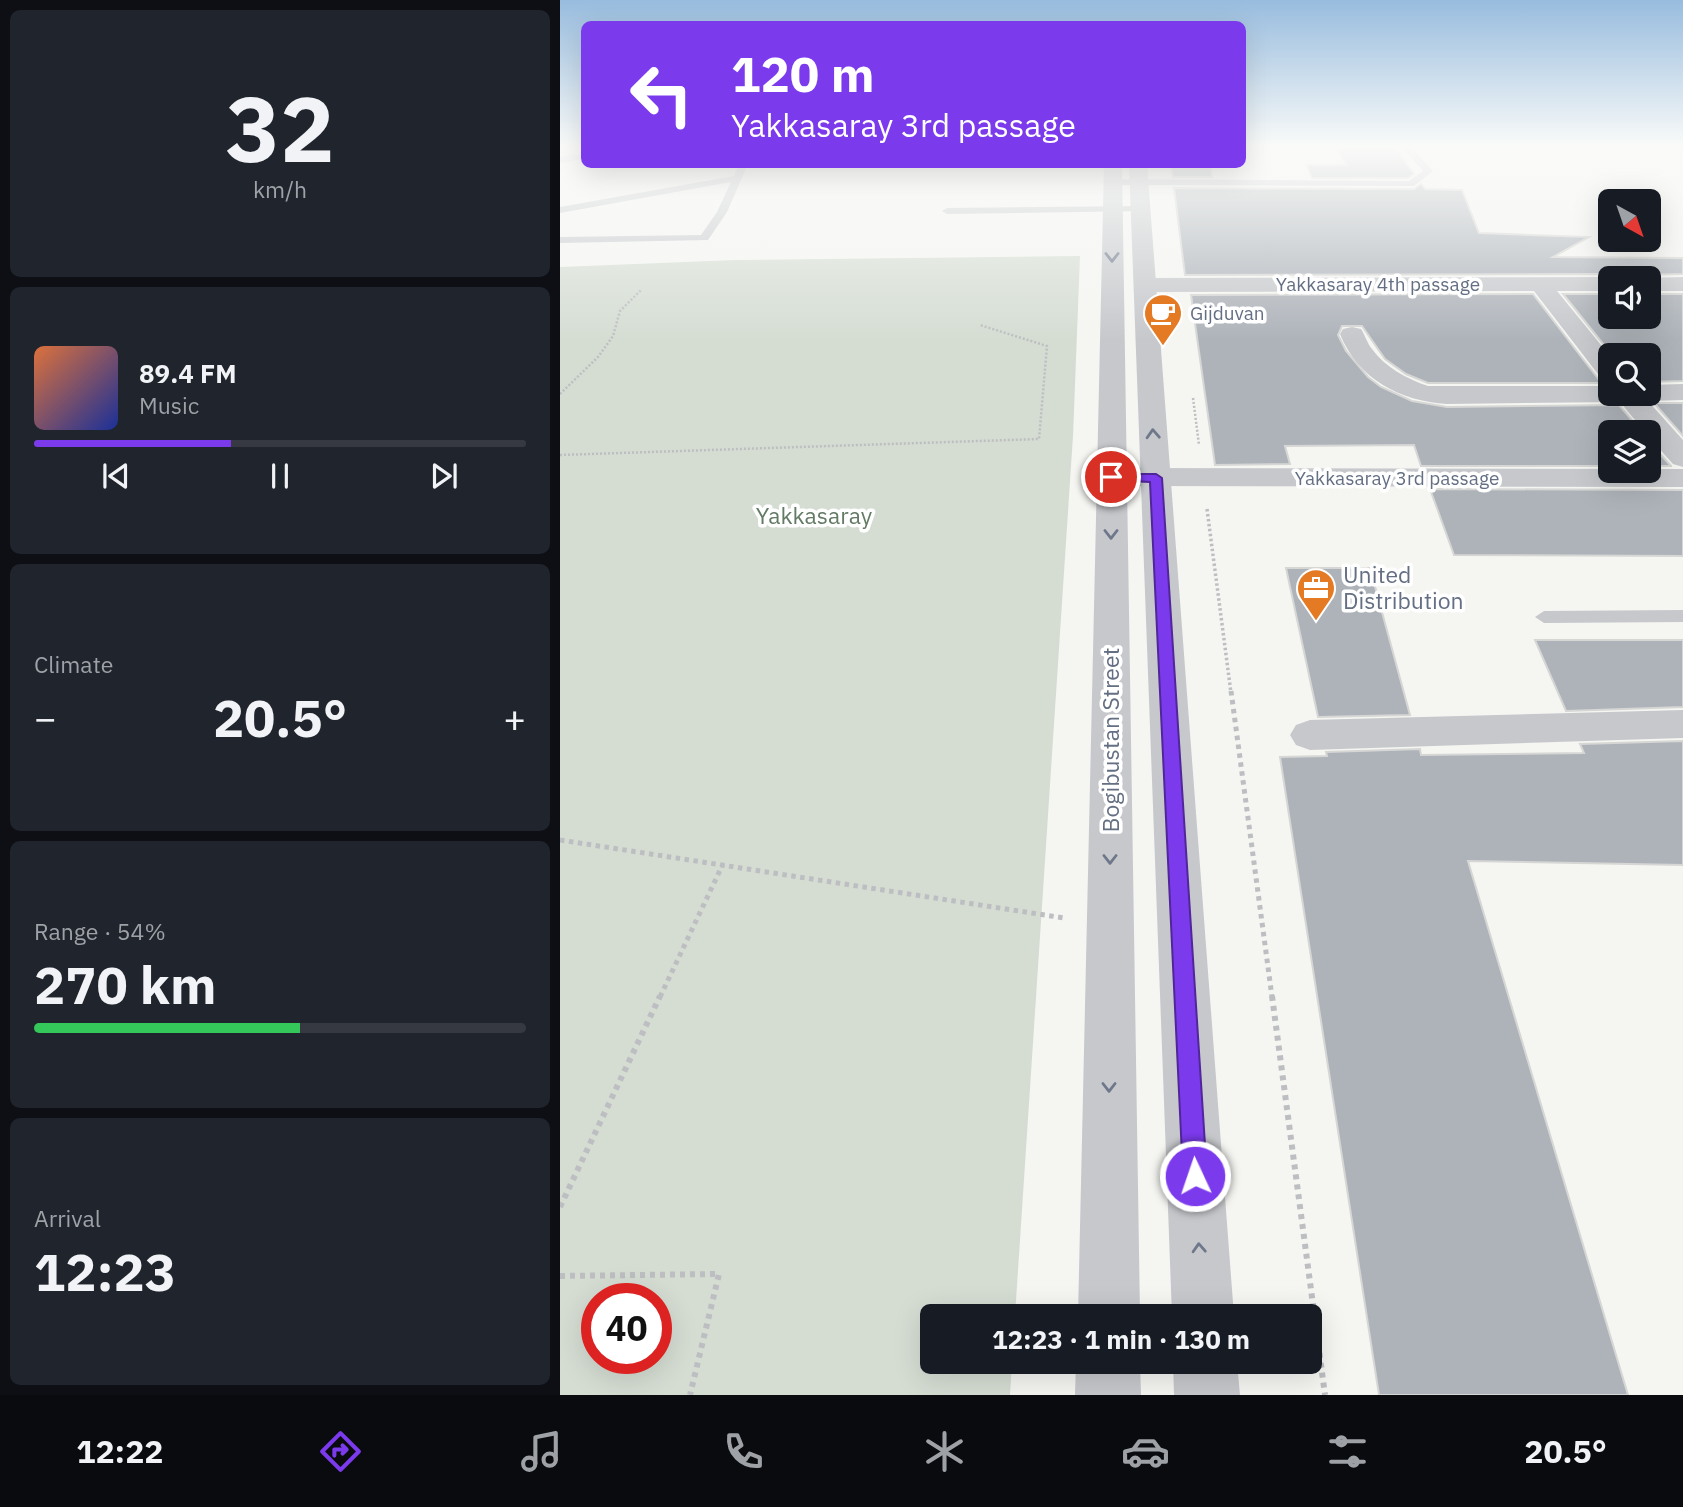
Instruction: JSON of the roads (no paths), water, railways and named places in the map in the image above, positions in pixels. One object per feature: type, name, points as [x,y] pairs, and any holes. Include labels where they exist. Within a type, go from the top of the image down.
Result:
[{"type":"street","name":"Bogibustan Street","points":[[1109,1304],[1111,477],[1125,210]]},
{"type":"street","points":[[1131,210],[1145,285],[1202,1304]]},
{"type":"street","points":[[1540,284],[1598,358]]},
{"type":"street","name":"Yakkasaray 4th passage","points":[[1145,285],[1598,284]]},
{"type":"street","points":[[1661,284],[1683,284]]},
{"type":"street","points":[[1352,334],[1364,358],[1394,382],[1421,393],[1598,394]]},
{"type":"street","points":[[1661,393],[1683,392]]},
{"type":"street","points":[[1638,406],[1683,458]]},
{"type":"street","name":"Yakkasaray 3rd passage","points":[[1111,477],[1683,478]]},
{"type":"street","points":[[1310,735],[1683,724]]},
{"type":"street","points":[[1108,1374],[1108,1395]]},
{"type":"street","points":[[1206,1374],[1207,1395]]},
{"type":"lane","points":[[560,240],[704,238],[723,210]]},
{"type":"lane","points":[[947,211],[953,210]]},
{"type":"lane","points":[[1544,617],[1683,616]]},
{"type":"place","name":"Gijduvan","points":[[1163,347]]},
{"type":"place","name":"United Distribution","points":[[1316,622]]},
{"type":"park label","name":"Yakkasaray","points":[[814,516]]}]
